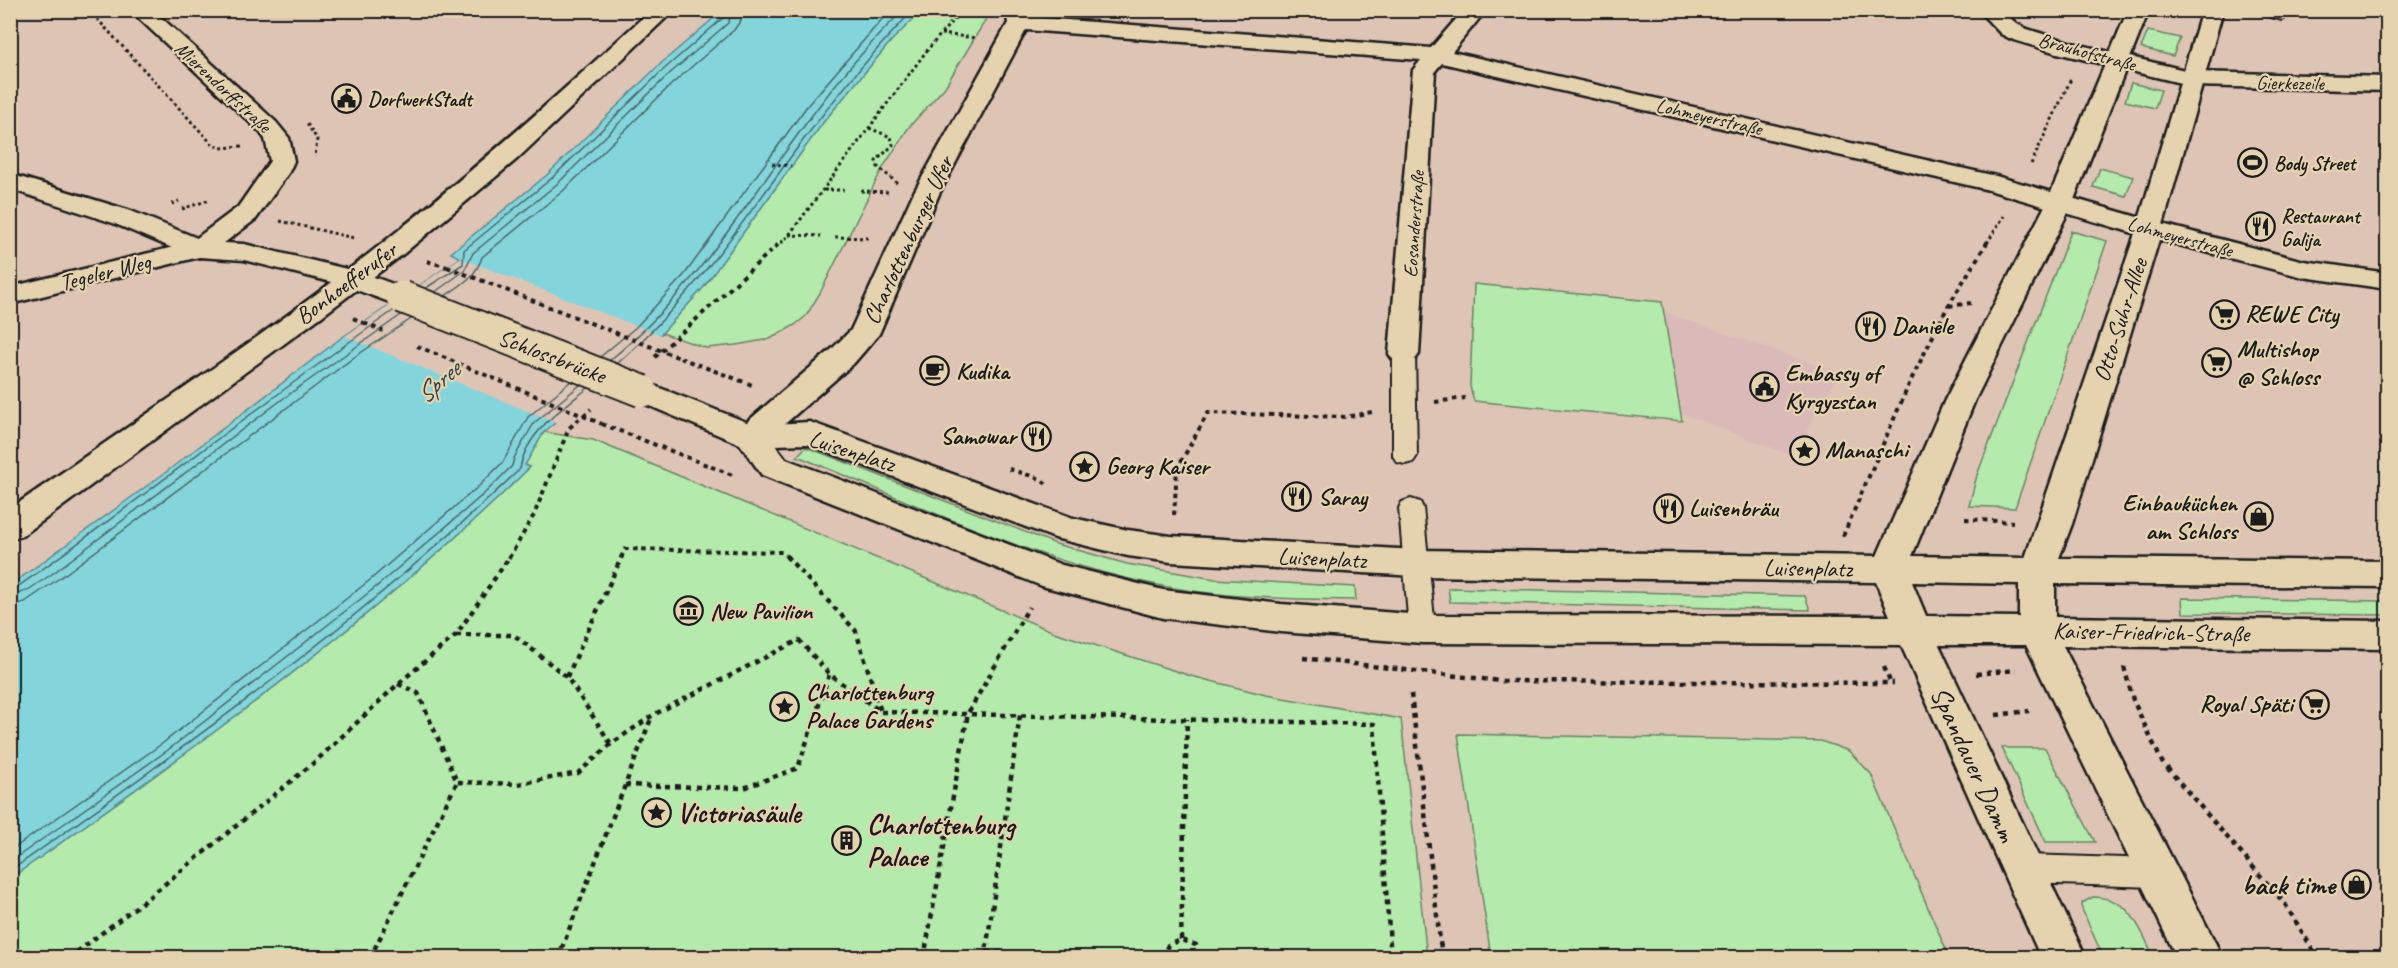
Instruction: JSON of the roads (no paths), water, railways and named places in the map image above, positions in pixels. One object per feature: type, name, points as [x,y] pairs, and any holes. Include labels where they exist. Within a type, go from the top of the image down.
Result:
[{"type":"main road","name":"Mierendorffstraße","points":[[140,10],[268,127],[276,138],[282,161],[278,172],[247,213],[199,249]]},
{"type":"main road","name":"Eosanderstraße","points":[[1404,354],[1424,70],[1476,10]]},
{"type":"main road","name":"Brauhofstraße","points":[[1988,10],[2009,29],[2019,33],[2119,62],[2193,79]]},
{"type":"main road","points":[[1889,569],[1960,400],[2060,202],[2139,10]]},
{"type":"main road","name":"Otto-Suhr-Allee","points":[[2037,631],[2037,572],[2055,524],[2149,229],[2213,10]]},
{"type":"main road","name":"Bonhoefferufer","points":[[10,527],[353,279],[508,154],[661,13]]},
{"type":"main road","name":"Lohmeyerstraße","points":[[1018,17],[1438,55],[1996,184],[2149,229],[2303,269],[2388,281]]},
{"type":"main road","name":"Charlottenburger Ufer","points":[[751,436],[843,356],[864,334],[926,194],[1018,17]]},
{"type":"main road","name":"Gierkezeile","points":[[2193,79],[2264,83],[2388,84]]},
{"type":"main road","points":[[10,181],[122,217],[199,249]]},
{"type":"main road","name":"Schlossbrücke","points":[[199,249],[244,252],[353,279],[642,391],[751,436]]},
{"type":"main road","name":"Tegeler Weg","points":[[10,296],[199,249]]},
{"type":"main road","name":"Luisenplatz","points":[[751,436],[810,433],[1067,529],[1128,543],[1220,553],[1416,563],[2037,572]]},
{"type":"main road","name":"Luisenplatz","points":[[751,436],[774,467],[1054,577],[1164,604],[1281,618],[1422,629],[1914,632]]},
{"type":"main road","name":"Spandauer Damm","points":[[1889,569],[1914,632],[2064,957]]},
{"type":"main road","points":[[2037,572],[2388,574]]},
{"type":"main road","points":[[2037,631],[2201,957]]},
{"type":"main road","name":"Kaiser-Friedrich-Straße","points":[[1914,632],[2388,635]]},
{"type":"lane","points":[[2262,10],[2282,15]]},
{"type":"lane","name":"Eosanderstraße","points":[[1404,354],[1405,456]]},
{"type":"lane","points":[[1411,508],[1422,629]]},
{"type":"lane","points":[[2022,869],[2157,873]]},
{"type":"water","name":"Spree","points":[[722,11],[922,11],[892,40],[825,120],[703,288],[652,344],[544,432],[525,465],[530,467],[408,579],[344,632],[146,782],[11,878],[11,585],[162,475],[341,338],[460,258],[451,253],[548,174],[658,66]]},
{"type":"place","name":"DorfwerkStadt","points":[[347,99]]},
{"type":"place","name":"Body Street","points":[[2253,163]]},
{"type":"place","name":"Restaurant Galija","points":[[2260,227]]},
{"type":"place","name":"REWE City","points":[[2224,314]]},
{"type":"place","name":"Daniele","points":[[1871,326]]},
{"type":"place","name":"Multishop @ Schloss","points":[[2216,363]]},
{"type":"place","name":"Kudika","points":[[935,371]]},
{"type":"place","name":"Embassy of Kyrgyzstan","points":[[1764,387]]},
{"type":"place","name":"Samowar","points":[[1037,436]]},
{"type":"place","name":"Manaschi","points":[[1804,450]]},
{"type":"place","name":"Georg Kaiser","points":[[1085,466]]},
{"type":"place","name":"Saray","points":[[1297,497]]},
{"type":"place","name":"Luisenbräu","points":[[1668,508]]},
{"type":"place","name":"Einbauküchen am Schloss","points":[[2258,517]]},
{"type":"place","name":"New Pavilion","points":[[689,611]]},
{"type":"place","name":"Royal Späti","points":[[2314,704]]},
{"type":"place","name":"Charlottenburg Palace Gardens","points":[[785,706]]},
{"type":"place","name":"Victoriasäule","points":[[656,812]]},
{"type":"place","name":"Charlottenburg Palace","points":[[846,840]]},
{"type":"place","name":"back time","points":[[2356,884]]}]
